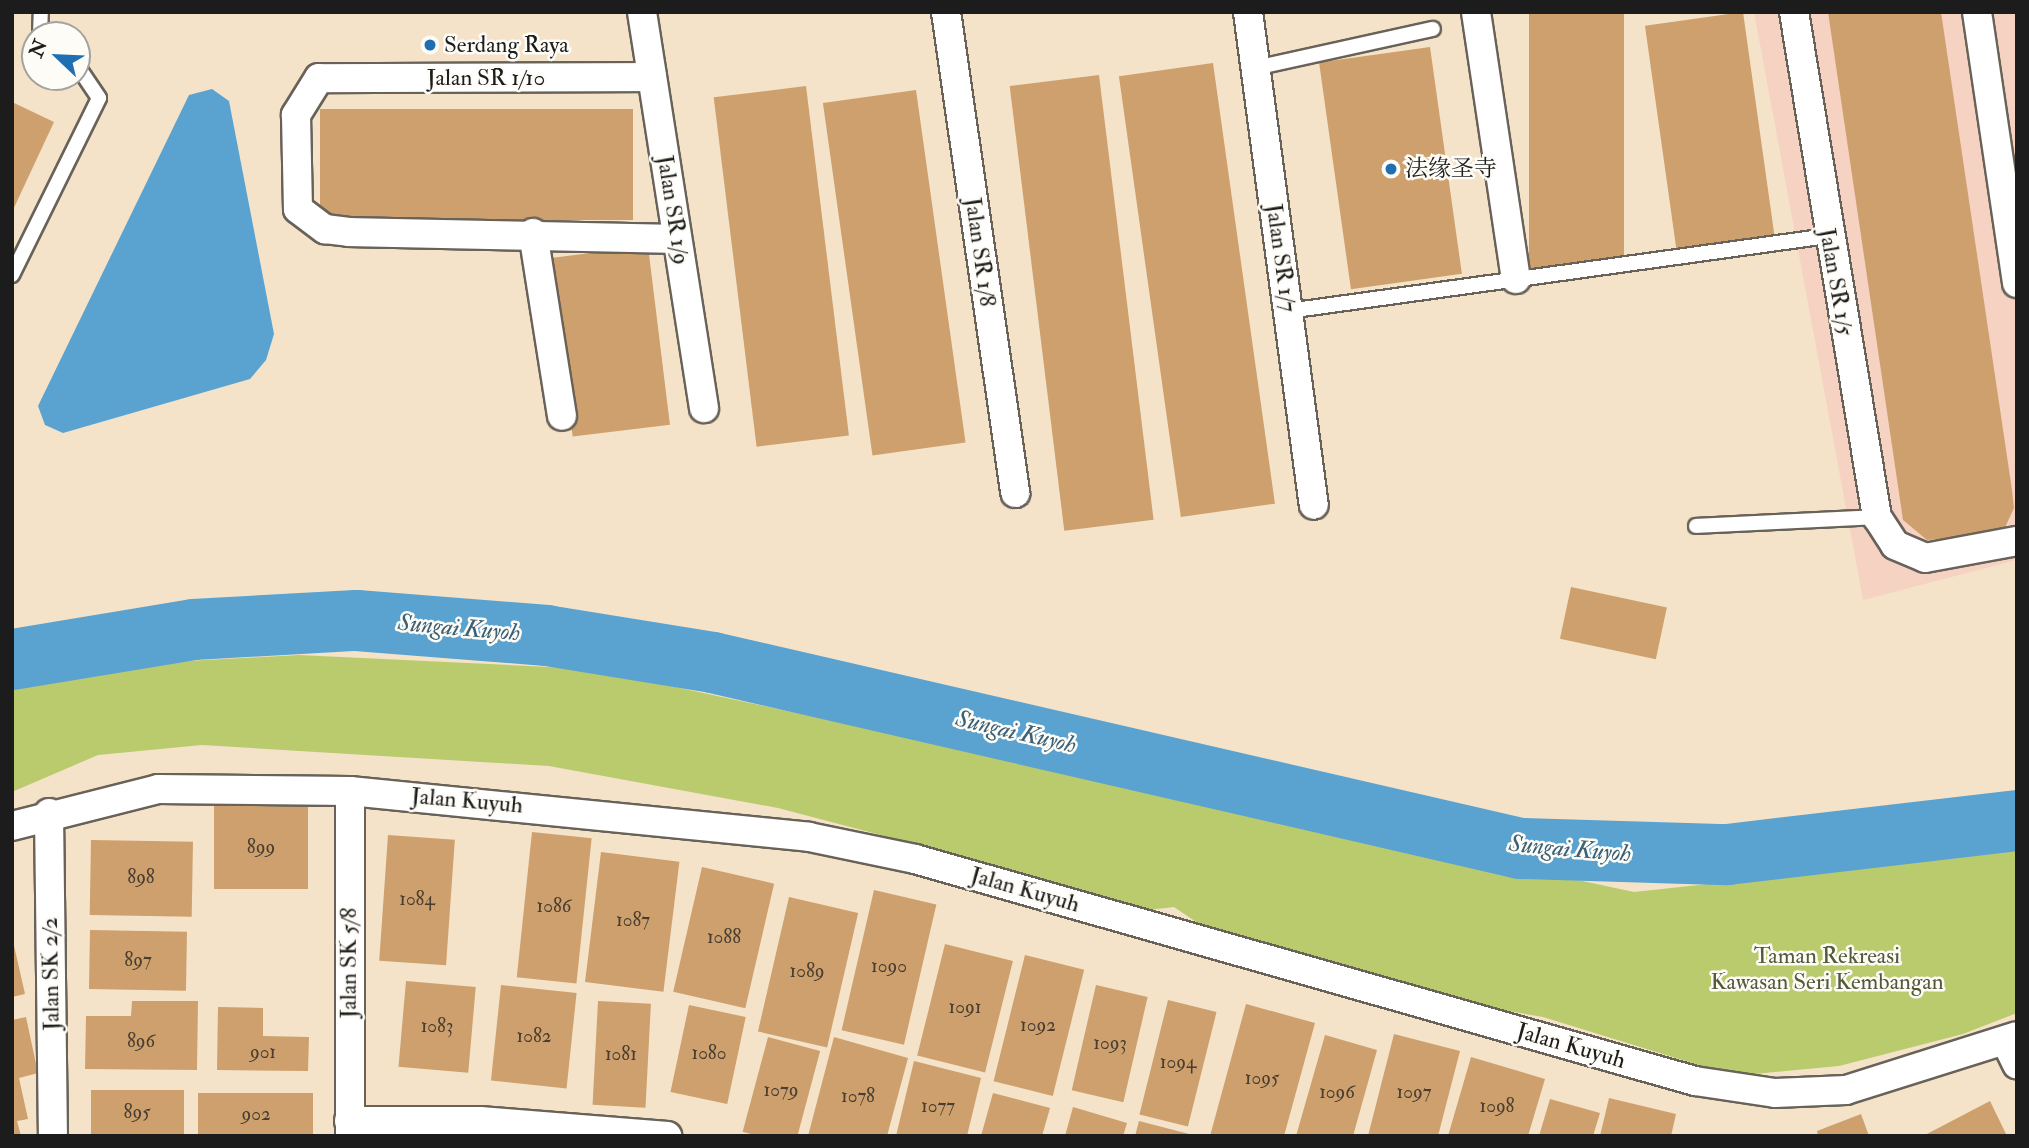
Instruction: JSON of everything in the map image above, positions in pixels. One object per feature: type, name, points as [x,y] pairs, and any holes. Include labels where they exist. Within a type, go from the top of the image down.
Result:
[{"type":"street","name":"Jalan SR 1/9","points":[[642,12],[704,408]]},
{"type":"street","name":"Jalan SR 1/8","points":[[946,12],[1015,493]]},
{"type":"street","name":"Jalan SR 1/7","points":[[1248,12],[1314,505]]},
{"type":"street","points":[[1476,12],[1516,279]]},
{"type":"street","name":"Jalan SR 1/5","points":[[1794,12],[1828,236],[1877,517],[1895,545],[1940,559],[2017,541]]},
{"type":"street","points":[[1977,12],[2017,283]]},
{"type":"street","name":"Jalan SR 1/10","points":[[533,233],[325,229],[298,209],[296,115],[319,78],[652,77]]},
{"type":"street","points":[[562,416],[533,233],[677,239]]},
{"type":"street","name":"Jalan Kuyuh","points":[[12,826],[48,813],[158,789],[350,791],[715,822],[915,859],[1695,1081],[1775,1093],[1846,1090],[2013,1047]]},
{"type":"street","name":"Jalan SK 5/8","points":[[349,1128],[350,791]]},
{"type":"street","name":"Jalan SK 2/2","points":[[48,813],[53,1136]]},
{"type":"street","points":[[349,1128],[480,1121],[666,1136]]},
{"type":"lane","points":[[1255,68],[1433,29]]},
{"type":"lane","points":[[12,275],[99,98],[91,86]]},
{"type":"lane","points":[[1288,311],[1828,236]]},
{"type":"lane","points":[[1696,526],[1877,517]]},
{"type":"shaded area","points":[[1754,12],[2017,12],[2017,560],[1863,600]]},
{"type":"green space","name":"Taman Rekreasi Kawasan Seri Kembangan","points":[[299,655],[591,669],[1634,892],[1932,860],[2017,838],[2017,1013],[1963,1034],[1839,1066],[1734,1076],[1543,1017],[1400,992],[1229,944],[1174,907],[1131,912],[976,860],[778,808],[549,766],[202,745],[98,755],[12,792],[12,681],[56,668]]},
{"type":"water","points":[[212,89],[229,101],[274,334],[266,360],[250,379],[63,433],[45,425],[38,406],[189,95]]},
{"type":"building","points":[[1529,12],[1624,12],[1624,271],[1529,271]]},
{"type":"building","points":[[1743,12],[1774,235],[1676,249],[1645,26]]},
{"type":"building","points":[[1828,12],[1941,12],[2012,490],[2014,508],[2002,534],[1927,540],[1903,520]]},
{"type":"building","name":"法缘圣寺","points":[[1430,47],[1462,274],[1351,289],[1319,63]]},
{"type":"building","points":[[1213,63],[1275,504],[1181,517],[1119,76]]},
{"type":"building","points":[[1099,75],[1154,520],[1064,531],[1010,86]]},
{"type":"building","points":[[806,86],[849,435],[757,447],[714,97]]},
{"type":"building","points":[[916,90],[966,443],[872,456],[823,103]]},
{"type":"building","points":[[12,102],[54,122],[12,212]]},
{"type":"building","points":[[320,109],[633,109],[633,220],[320,220]]},
{"type":"building","points":[[648,246],[670,425],[573,437],[551,258]]},
{"type":"building","points":[[1571,587],[1667,607],[1656,659],[1560,639]]},
{"type":"building","points":[[214,805],[308,805],[308,889],[214,889]]},
{"type":"building","points":[[532,832],[592,838],[576,983],[517,977]]},
{"type":"building","points":[[388,835],[455,840],[446,965],[379,961]]},
{"type":"building","points":[[91,840],[193,842],[192,917],[90,915]]},
{"type":"building","points":[[601,852],[679,862],[663,992],[585,982]]},
{"type":"building","points":[[702,867],[774,884],[745,1008],[673,992]]},
{"type":"building","points":[[874,890],[936,904],[904,1045],[842,1030]]},
{"type":"building","points":[[789,897],[858,913],[827,1047],[758,1031]]},
{"type":"building","points":[[90,930],[187,932],[186,991],[89,989]]},
{"type":"building","points":[[12,942],[25,994],[12,997]]},
{"type":"building","points":[[945,944],[1013,961],[985,1073],[917,1056]]},
{"type":"building","points":[[1025,955],[1084,970],[1053,1096],[994,1081]]},
{"type":"building","points":[[406,981],[476,987],[468,1073],[399,1067]]},
{"type":"building","points":[[501,985],[577,993],[567,1088],[491,1080]]},
{"type":"building","points":[[1096,985],[1148,997],[1123,1102],[1072,1090]]},
{"type":"building","points":[[1168,1000],[1217,1012],[1188,1127],[1139,1114]]},
{"type":"building","points":[[132,1001],[198,1001],[197,1070],[85,1069],[86,1016],[131,1016]]},
{"type":"building","points":[[598,1001],[651,1004],[645,1108],[593,1105]]},
{"type":"building","points":[[1246,1004],[1315,1023],[1284,1136],[1210,1136]]},
{"type":"building","points":[[689,1005],[746,1017],[727,1104],[670,1092]]},
{"type":"building","points":[[218,1007],[263,1008],[263,1036],[309,1037],[308,1071],[217,1070]]},
{"type":"building","points":[[26,1017],[38,1073],[19,1078],[28,1119],[17,1121],[21,1136],[12,1136],[12,1020]]},
{"type":"building","points":[[1394,1034],[1460,1051],[1438,1136],[1368,1136]]},
{"type":"building","points":[[1325,1035],[1377,1050],[1353,1136],[1296,1136]]},
{"type":"building","points":[[768,1037],[820,1051],[797,1136],[759,1136],[743,1132]]},
{"type":"building","points":[[834,1037],[908,1058],[887,1136],[808,1136]]},
{"type":"building","points":[[1471,1057],[1545,1079],[1528,1136],[1448,1136]]},
{"type":"building","points":[[914,1061],[981,1078],[967,1136],[896,1136]]},
{"type":"building","points":[[91,1090],[184,1090],[184,1136],[91,1136]]},
{"type":"building","points":[[198,1093],[313,1093],[313,1136],[198,1136]]},
{"type":"building","points":[[993,1093],[1050,1108],[1042,1136],[981,1136]]},
{"type":"building","points":[[1609,1098],[1676,1114],[1671,1136],[1600,1136]]},
{"type":"building","points":[[1550,1099],[1600,1113],[1593,1136],[1539,1136]]},
{"type":"building","points":[[1990,1101],[2007,1136],[1923,1136]]},
{"type":"building","points":[[1073,1107],[1127,1123],[1123,1136],[1065,1136]]},
{"type":"building","points":[[1861,1114],[1869,1136],[1818,1136],[1817,1131]]},
{"type":"building","points":[[1139,1121],[1193,1135],[1193,1136],[1135,1136]]},
{"type":"waterway","name":"Sungai Kuyoh","points":[[12,659],[193,629],[356,620],[546,635],[712,662],[1520,848],[1727,854],[2017,820]]},
{"type":"place","name":"Serdang Raya","points":[[430,45]]},
{"type":"place","name":"法缘圣寺","points":[[1391,169]]}]
